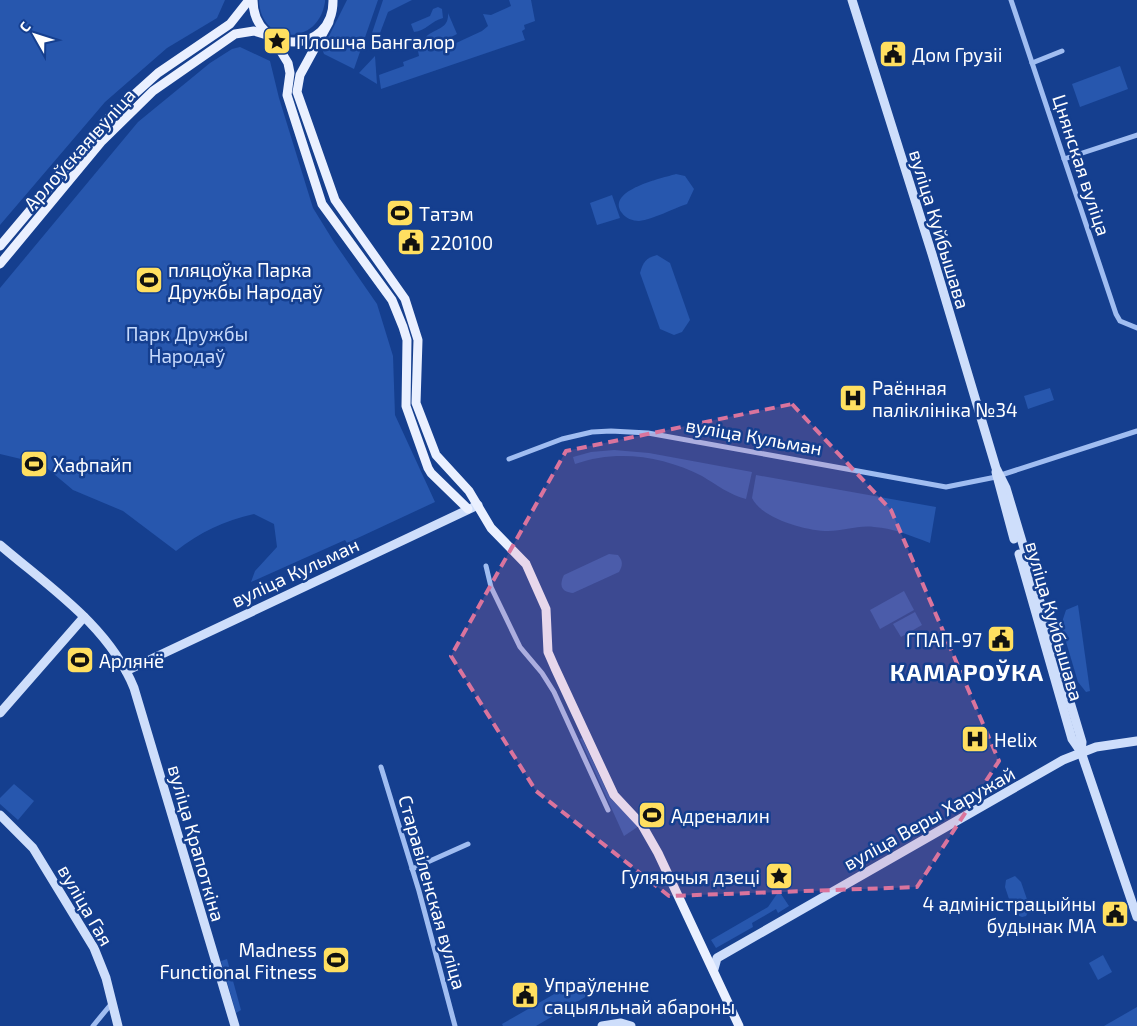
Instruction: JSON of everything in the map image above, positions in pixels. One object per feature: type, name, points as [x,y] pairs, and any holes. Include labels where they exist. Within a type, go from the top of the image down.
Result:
[{"type":"main road","name":"Арлоўская вуліца","points":[[0,246],[94,133],[128,98],[173,62],[230,24],[249,0]]},
{"type":"main road","points":[[253,0],[256,18],[271,36],[288,63],[290,74],[288,95],[322,204],[392,300],[403,327],[407,340],[406,406],[428,468],[468,510]]},
{"type":"main road","points":[[338,0],[333,4],[329,22],[300,75],[297,92],[335,200],[405,298],[418,340],[416,404],[436,455],[469,491],[491,528],[526,564],[546,609],[548,652],[587,737],[614,795],[642,825],[658,853],[707,953],[739,1026]]},
{"type":"main road","name":"вуліца Куйбышава","points":[[852,0],[1081,736],[1081,752],[1137,916]]},
{"type":"main road","name":"Арлоўская вуліца","points":[[0,264],[102,141],[153,91],[235,34],[254,32],[288,42],[301,42],[318,34],[329,22]]},
{"type":"main road","name":"вуліца Кульман","points":[[126,671],[478,505]]},
{"type":"main road","name":"вуліца Крапоткіна","points":[[0,545],[84,616],[105,639],[126,671],[138,702],[235,1026]]},
{"type":"main road","points":[[0,713],[84,616]]},
{"type":"main road","name":"вуліца Веры Харужай","points":[[714,969],[717,958],[770,926],[1063,760],[1081,752],[1137,741]]},
{"type":"main road","name":"вуліца Гая","points":[[0,814],[33,848],[85,933],[102,965],[118,1026]]},
{"type":"main road","name":"вуліца Веры Харужай","points":[[707,953],[719,953],[770,926]]},
{"type":"main road","points":[[602,1026],[621,1023],[630,1026]]},
{"type":"street","name":"Цнянская вуліца","points":[[1011,0],[1116,314],[1120,322],[1137,328]]},
{"type":"street","points":[[1032,62],[1062,51]]},
{"type":"street","points":[[1064,159],[1137,135]]},
{"type":"street","name":"вуліца Кульман","points":[[509,459],[575,435],[611,430],[648,433],[946,487],[968,484],[998,473],[1137,431]]},
{"type":"street","points":[[486,566],[491,587],[520,647],[550,684],[608,810]]},
{"type":"street","name":"Старавіленская вуліца","points":[[381,767],[412,869],[455,1026]]},
{"type":"street","points":[[412,869],[468,844]]},
{"type":"street","points":[[93,1026],[112,1003]]},
{"type":"highlighted area","points":[[792,404],[891,510],[999,761],[917,887],[669,896],[536,791],[451,656],[566,451]]},
{"type":"green space","points":[[0,0],[225,0],[217,18],[167,48],[105,102],[0,225]]},
{"type":"green space","name":"Плошча Бангалор","points":[[259,0],[325,0],[325,2],[320,17],[312,27],[301,33],[290,35],[278,32],[269,26],[262,15]]},
{"type":"green space","points":[[347,0],[378,0],[354,69],[324,54],[321,46],[329,36]]},
{"type":"green space","points":[[383,0],[412,0],[388,12],[377,41],[372,33]]},
{"type":"green space","points":[[509,0],[531,0],[535,21],[524,25],[525,29],[522,31],[525,40],[381,89],[379,75],[404,66],[403,62],[419,56],[417,46],[422,44],[427,36],[445,25],[448,13],[457,34],[451,37],[454,44],[482,31],[488,26],[483,14],[491,15],[511,6]]},
{"type":"green space","points":[[438,7],[442,9],[443,18],[422,30],[414,32],[411,24],[430,16],[433,9]]},
{"type":"green space","name":"Парк Дружбы Народаў","points":[[240,47],[270,61],[279,98],[313,208],[377,304],[393,356],[395,415],[435,502],[347,543],[345,540],[251,582],[255,571],[277,547],[274,524],[254,514],[243,517],[203,533],[176,551],[123,511],[73,490],[42,464],[0,454],[0,288],[138,122],[210,63],[232,49]]},
{"type":"green space","points":[[375,56],[377,84],[359,73]]},
{"type":"green space","points":[[1120,66],[1128,89],[1080,107],[1072,84]]},
{"type":"green space","points":[[676,174],[685,176],[694,189],[687,204],[639,221],[629,219],[622,213],[619,205],[621,198],[628,192],[638,186]]},
{"type":"green space","points":[[612,195],[620,218],[597,225],[590,203]]},
{"type":"green space","points":[[657,255],[670,263],[690,320],[682,332],[674,335],[660,329],[640,273],[646,261]]},
{"type":"green space","points":[[1050,388],[1054,400],[1028,409],[1024,396]]},
{"type":"green space","points":[[614,450],[649,453],[752,472],[746,499],[687,469],[656,459],[623,456],[591,459],[575,464],[573,457],[591,452]]},
{"type":"green space","points":[[756,475],[936,507],[930,543],[889,529],[862,527],[828,531],[809,529],[775,518],[765,512],[752,498]]},
{"type":"green space","points":[[609,554],[618,555],[621,559],[622,565],[619,572],[573,593],[564,590],[561,585],[564,575]]},
{"type":"green space","points":[[904,591],[914,610],[880,629],[870,610]]},
{"type":"green space","points":[[1078,605],[1090,691],[1086,692],[1078,682],[1061,625],[1066,610]]},
{"type":"green space","points":[[915,612],[922,625],[901,637],[893,624]]},
{"type":"green space","points":[[582,738],[610,798],[639,826],[624,836],[580,739]]},
{"type":"green space","points":[[14,784],[34,801],[18,820],[0,804],[0,798]]},
{"type":"green space","points":[[1015,876],[1021,882],[1030,908],[1026,916],[1022,917],[1014,914],[1005,887],[1006,880]]},
{"type":"green space","points":[[779,891],[789,906],[778,913],[776,909],[752,923],[753,927],[716,948],[711,940],[768,907]]},
{"type":"green space","points":[[1103,955],[1112,972],[1098,980],[1089,963]]},
{"type":"green space","points":[[227,959],[241,1010],[236,1013],[221,961]]},
{"type":"green space","points":[[577,981],[587,996],[536,1026],[503,1026],[502,1024]]},
{"type":"green space","points":[[1137,1007],[1137,1026],[1104,1026]]},
{"type":"place","name":"Плошча Бангалор","points":[[277,41]]},
{"type":"place","name":"Дом Грузіі","points":[[893,54]]},
{"type":"place","name":"Татэм","points":[[400,213]]},
{"type":"place","name":"220100","points":[[411,242]]},
{"type":"place","name":"пляцоўка Парка Дружбы Народаў","points":[[149,280]]},
{"type":"place","name":"Раённая паліклініка №34","points":[[853,398]]},
{"type":"place","name":"Хафпайп","points":[[34,464]]},
{"type":"place","name":"ГПАП-97","points":[[1001,639]]},
{"type":"place","name":"Арлянё","points":[[80,660]]},
{"type":"place","name":"Helix","points":[[975,739]]},
{"type":"place","name":"Адреналин","points":[[652,815]]},
{"type":"place","name":"Гуляючыя дзеці","points":[[779,876]]},
{"type":"place","name":"4 адміністрацыйны будынак МА","points":[[1115,914]]},
{"type":"place","name":"Madness Functional Fitness","points":[[336,960]]},
{"type":"place","name":"Упраўленне сацыяльнай абароны","points":[[525,995]]},
{"type":"district","name":"КАМАРОЎКА","points":[[967,671]]}]
